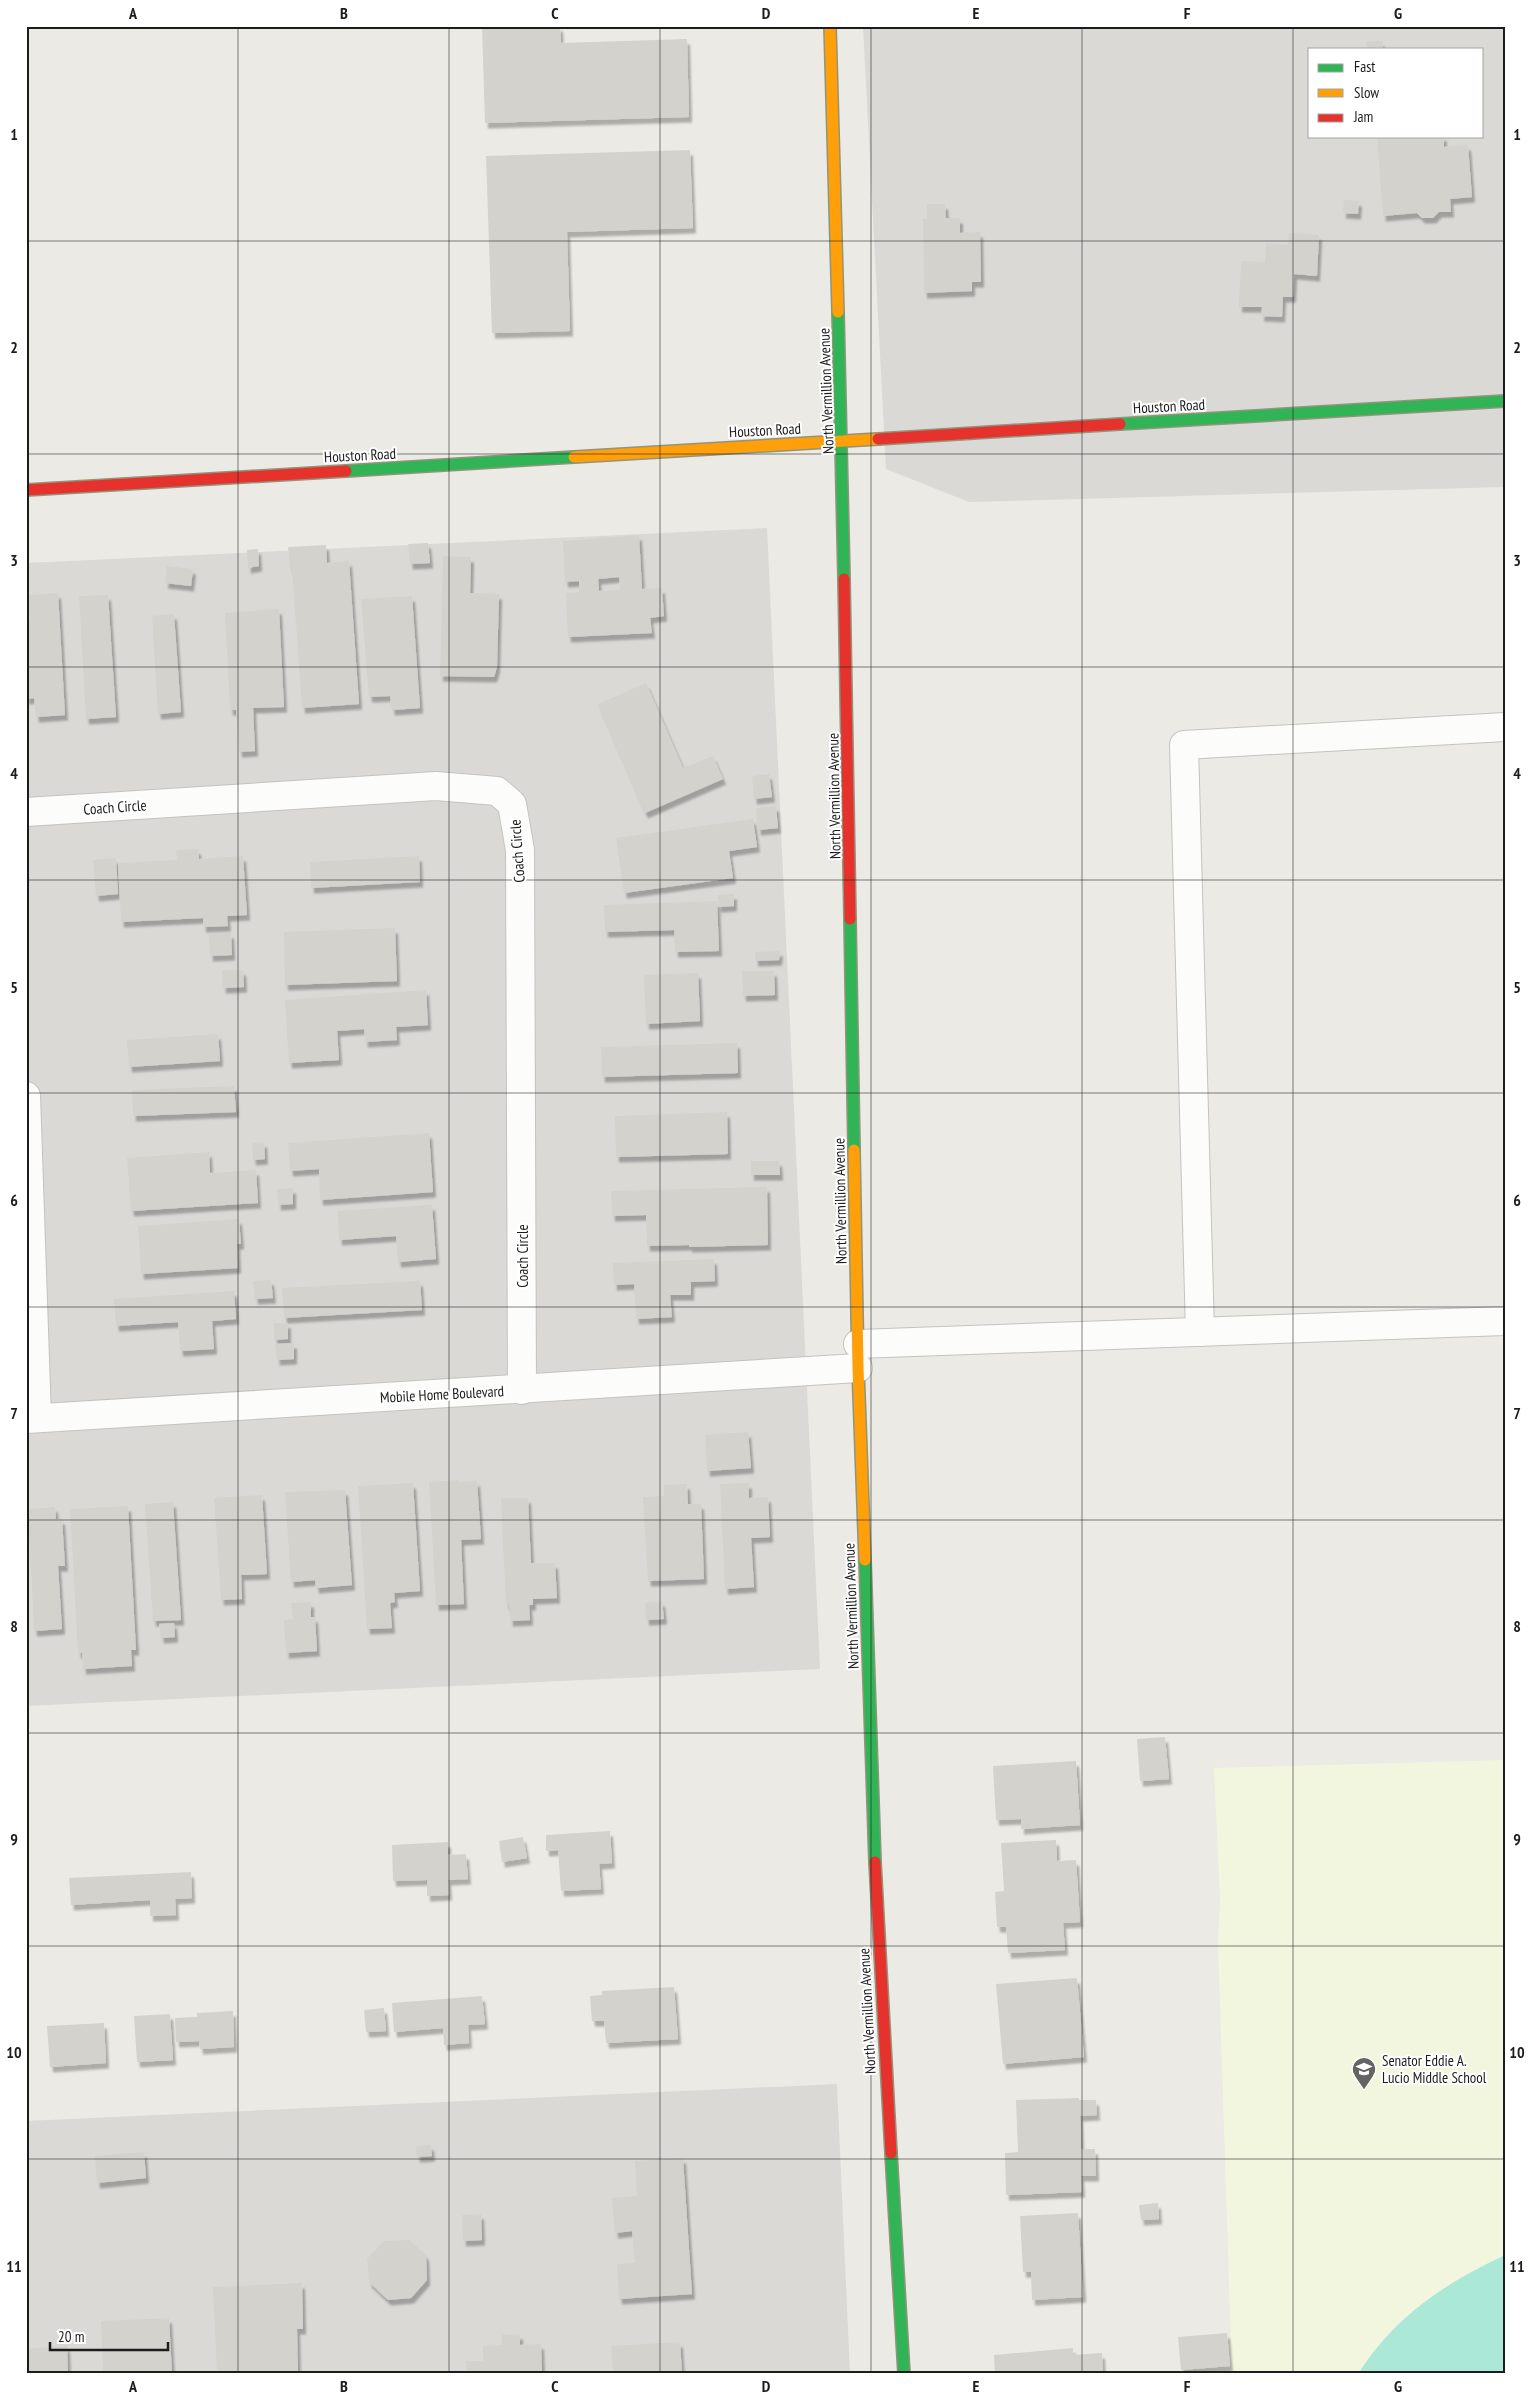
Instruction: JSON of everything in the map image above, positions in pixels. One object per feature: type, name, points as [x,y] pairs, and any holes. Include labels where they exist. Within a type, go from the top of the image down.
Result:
[{"type":"street","name":"North Vermillion Avenue","points":[[830,26],[842,441],[858,1356],[879,1961],[904,2374]]},
{"type":"street","name":"Houston Road","points":[[26,490],[1505,401]]},
{"type":"street","points":[[1200,1332],[1184,745],[1505,726]]},
{"type":"street","name":"Coach Circle","points":[[26,812],[436,786],[497,791],[512,804],[520,850],[522,1390]]},
{"type":"street","points":[[26,1096],[31,1419]]},
{"type":"street","name":"Mobile Home Boulevard","points":[[31,1419],[522,1390],[858,1356],[1200,1332],[1505,1321]]},
{"type":"shaded area","points":[[863,26],[1505,26],[1505,487],[969,502],[886,469]]},
{"type":"shaded area","points":[[767,528],[820,1669],[26,1706],[26,563]]},
{"type":"shaded area","name":"Senator Eddie A. Lucio Middle School","points":[[1505,1760],[1505,2374],[1232,2374],[1218,1943],[1220,1898],[1214,1768]]},
{"type":"shaded area","points":[[837,2084],[850,2374],[26,2374],[26,2121]]},
{"type":"green space","points":[[1505,2255],[1505,2374],[1358,2374],[1388,2335],[1422,2304],[1462,2277]]},
{"type":"building","points":[[482,26],[560,26],[561,43],[687,39],[689,117],[485,123]]},
{"type":"building","points":[[1382,41],[1383,48],[1367,48],[1366,42]]},
{"type":"building","points":[[1377,138],[1444,138],[1444,147],[1468,145],[1472,197],[1450,199],[1451,212],[1439,212],[1433,218],[1422,218],[1417,213],[1383,216]]},
{"type":"building","points":[[690,150],[693,228],[567,232],[570,331],[492,333],[486,156]]},
{"type":"building","points":[[1344,200],[1359,201],[1358,214],[1343,213]]},
{"type":"building","points":[[927,204],[945,204],[946,218],[960,218],[960,233],[980,232],[981,282],[972,282],[972,291],[924,293],[923,219],[927,219]]},
{"type":"building","points":[[1289,233],[1319,235],[1317,276],[1294,274],[1293,297],[1283,297],[1282,317],[1261,316],[1262,307],[1239,307],[1241,261],[1265,262],[1266,243],[1288,245]]},
{"type":"building","points":[[639,535],[642,589],[662,588],[664,616],[650,618],[652,633],[568,637],[566,593],[579,592],[579,581],[565,582],[563,541]],"holes":[[[619,577],[620,590],[599,591],[598,579]]]},
{"type":"building","points":[[428,543],[430,563],[410,564],[408,544]]},
{"type":"building","points":[[326,545],[327,563],[349,561],[359,704],[302,708],[292,568],[290,568],[288,547]]},
{"type":"building","points":[[258,549],[259,566],[248,568],[247,550]]},
{"type":"building","points":[[443,556],[471,557],[470,593],[499,594],[497,667],[494,677],[440,676]]},
{"type":"building","points":[[167,566],[193,569],[191,586],[165,583]]},
{"type":"building","points":[[58,593],[65,715],[36,717],[34,698],[26,699],[26,620],[30,620],[29,595]]},
{"type":"building","points":[[108,595],[116,717],[86,719],[79,596]]},
{"type":"building","points":[[412,596],[420,708],[392,710],[390,696],[369,697],[361,599]]},
{"type":"building","points":[[279,609],[284,707],[253,708],[255,751],[239,752],[236,710],[230,710],[225,613]]},
{"type":"building","points":[[174,614],[181,712],[158,714],[152,616]]},
{"type":"building","points":[[646,683],[683,768],[713,756],[723,779],[645,813],[598,704]]},
{"type":"building","points":[[769,774],[772,797],[754,799],[752,776]]},
{"type":"building","points":[[776,806],[778,828],[758,830],[756,808]]},
{"type":"building","points":[[753,819],[757,847],[729,851],[733,878],[624,893],[616,838]]},
{"type":"building","points":[[198,849],[199,859],[243,856],[247,915],[227,916],[228,926],[203,927],[203,918],[121,922],[118,863],[177,860],[176,850]]},
{"type":"building","points":[[419,856],[420,882],[311,888],[310,862]]},
{"type":"building","points":[[116,858],[118,894],[96,896],[93,860]]},
{"type":"building","points":[[734,894],[734,906],[718,907],[718,895]]},
{"type":"building","points":[[717,901],[719,951],[675,952],[674,930],[605,932],[604,905]]},
{"type":"building","points":[[395,928],[397,981],[285,985],[284,932]]},
{"type":"building","points":[[209,933],[231,933],[232,955],[210,956]]},
{"type":"building","points":[[780,951],[779,960],[755,961],[755,952]]},
{"type":"building","points":[[222,970],[243,970],[244,987],[223,988]]},
{"type":"building","points":[[742,971],[774,971],[775,995],[743,996]]},
{"type":"building","points":[[698,973],[700,1021],[646,1024],[644,975]]},
{"type":"building","points":[[426,990],[428,1025],[396,1027],[397,1040],[365,1042],[364,1029],[337,1031],[339,1060],[289,1063],[285,1000]]},
{"type":"building","points":[[218,1034],[220,1061],[129,1067],[127,1040]]},
{"type":"building","points":[[737,1043],[738,1073],[602,1077],[601,1047]]},
{"type":"building","points":[[234,1086],[236,1112],[133,1116],[132,1090]]},
{"type":"building","points":[[727,1112],[728,1154],[616,1157],[615,1116]]},
{"type":"building","points":[[429,1133],[433,1192],[320,1200],[319,1169],[290,1171],[288,1143]]},
{"type":"building","points":[[264,1142],[265,1159],[253,1160],[252,1143]]},
{"type":"building","points":[[209,1152],[210,1173],[256,1170],[258,1203],[131,1211],[127,1158]]},
{"type":"building","points":[[751,1161],[779,1161],[780,1175],[751,1175]]},
{"type":"building","points":[[767,1187],[768,1245],[647,1246],[646,1215],[612,1216],[611,1191]]},
{"type":"building","points":[[293,1188],[293,1204],[278,1205],[277,1189]]},
{"type":"building","points":[[432,1205],[436,1259],[398,1262],[396,1236],[339,1240],[338,1211]]},
{"type":"building","points":[[239,1219],[241,1244],[237,1244],[238,1268],[141,1274],[138,1226]]},
{"type":"building","points":[[714,1259],[715,1281],[691,1282],[691,1295],[670,1295],[672,1317],[636,1319],[634,1284],[614,1285],[613,1263]]},
{"type":"building","points":[[271,1280],[273,1298],[255,1299],[253,1281]]},
{"type":"building","points":[[420,1281],[422,1310],[284,1318],[282,1288]]},
{"type":"building","points":[[234,1291],[236,1319],[212,1321],[214,1349],[180,1351],[178,1322],[116,1326],[114,1299]]},
{"type":"building","points":[[274,1323],[288,1323],[288,1339],[274,1340]]},
{"type":"building","points":[[294,1343],[294,1359],[277,1360],[275,1344]]},
{"type":"building","points":[[748,1432],[751,1468],[707,1471],[705,1435]]},
{"type":"building","points":[[459,1480],[459,1482],[477,1481],[481,1539],[461,1540],[464,1604],[436,1605],[429,1482]]},
{"type":"building","points":[[413,1483],[420,1591],[394,1593],[395,1602],[390,1603],[392,1628],[367,1629],[358,1486]]},
{"type":"building","points":[[749,1483],[749,1498],[768,1497],[770,1537],[751,1538],[754,1587],[725,1589],[720,1484]]},
{"type":"building","points":[[687,1484],[688,1504],[701,1504],[704,1579],[648,1581],[643,1497],[664,1496],[664,1485]]},
{"type":"building","points":[[345,1490],[352,1585],[316,1588],[315,1580],[291,1582],[285,1492]]},
{"type":"building","points":[[262,1495],[267,1574],[241,1575],[242,1599],[221,1600],[214,1498]]},
{"type":"building","points":[[501,1498],[528,1498],[531,1563],[555,1563],[557,1598],[533,1599],[533,1605],[529,1605],[530,1620],[510,1621],[509,1605],[506,1604]]},
{"type":"building","points":[[173,1502],[181,1620],[153,1621],[145,1504]]},
{"type":"building","points":[[128,1506],[136,1650],[131,1650],[132,1666],[83,1669],[82,1653],[78,1653],[70,1509]]},
{"type":"building","points":[[55,1507],[56,1519],[62,1519],[65,1566],[58,1566],[62,1629],[34,1631],[28,1509]]},
{"type":"building","points":[[662,1601],[664,1619],[646,1620],[645,1603]]},
{"type":"building","points":[[311,1602],[311,1617],[315,1617],[317,1651],[286,1653],[284,1620],[293,1619],[291,1603]]},
{"type":"building","points":[[174,1623],[175,1637],[161,1638],[159,1624]]},
{"type":"building","points":[[1165,1737],[1169,1779],[1140,1781],[1137,1739]]},
{"type":"building","points":[[1076,1761],[1080,1825],[1021,1829],[1021,1819],[996,1820],[993,1766]]},
{"type":"building","points":[[610,1831],[612,1863],[599,1864],[601,1889],[561,1891],[558,1850],[546,1851],[546,1835]]},
{"type":"building","points":[[523,1837],[527,1858],[502,1862],[499,1841]]},
{"type":"building","points":[[1056,1840],[1057,1861],[1076,1860],[1080,1922],[1063,1923],[1065,1950],[1008,1953],[1006,1927],[997,1927],[995,1892],[1004,1891],[1001,1843]]},
{"type":"building","points":[[448,1842],[448,1855],[466,1854],[468,1879],[448,1880],[449,1895],[427,1896],[427,1880],[393,1881],[392,1845]]},
{"type":"building","points":[[191,1872],[192,1898],[175,1899],[176,1915],[150,1916],[150,1900],[71,1905],[69,1878]]},
{"type":"building","points":[[1077,1978],[1084,2057],[1003,2064],[996,1984]]},
{"type":"building","points":[[674,1987],[678,2039],[606,2043],[604,2021],[592,2021],[590,1996],[602,1995],[602,1991]]},
{"type":"building","points":[[482,1996],[485,2024],[468,2025],[469,2043],[444,2045],[443,2028],[394,2032],[392,2003]]},
{"type":"building","points":[[384,2008],[386,2031],[366,2032],[364,2010]]},
{"type":"building","points":[[233,2011],[234,2047],[200,2049],[199,2041],[176,2042],[175,2018],[197,2017],[197,2013]]},
{"type":"building","points":[[170,2014],[173,2060],[137,2062],[134,2016]]},
{"type":"building","points":[[104,2023],[106,2063],[50,2067],[47,2026]]},
{"type":"building","points":[[1079,2098],[1079,2100],[1096,2100],[1097,2115],[1080,2116],[1081,2149],[1095,2149],[1096,2176],[1081,2176],[1082,2192],[1006,2195],[1005,2153],[1018,2152],[1016,2100]]},
{"type":"building","points":[[431,2145],[432,2156],[417,2157],[416,2146]]},
{"type":"building","points":[[144,2152],[146,2178],[97,2183],[95,2156]]},
{"type":"building","points":[[683,2158],[692,2294],[619,2299],[617,2264],[635,2263],[632,2231],[615,2233],[612,2198],[637,2196],[635,2161]]},
{"type":"building","points":[[1158,2203],[1159,2219],[1141,2220],[1139,2205]]},
{"type":"building","points":[[1078,2213],[1083,2297],[1032,2300],[1031,2272],[1023,2272],[1020,2216]]},
{"type":"building","points":[[481,2214],[482,2240],[463,2241],[462,2215]]},
{"type":"building","points":[[409,2240],[426,2255],[427,2280],[411,2298],[388,2300],[369,2282],[367,2259],[384,2241]]},
{"type":"building","points":[[302,2283],[303,2329],[297,2329],[298,2374],[217,2374],[213,2287]]},
{"type":"building","points":[[169,2318],[172,2374],[103,2374],[101,2321]]},
{"type":"building","points":[[1227,2333],[1230,2366],[1181,2370],[1178,2337]]},
{"type":"building","points":[[520,2334],[520,2345],[541,2344],[542,2374],[466,2374],[466,2361],[483,2361],[483,2346],[502,2345],[502,2335]]},
{"type":"building","points":[[680,2342],[682,2374],[613,2373],[611,2346]]},
{"type":"building","points":[[67,2346],[68,2374],[26,2374],[26,2349]]},
{"type":"building","points":[[1073,2348],[1073,2355],[1102,2353],[1103,2374],[995,2374],[994,2355]]},
{"type":"traffic: fast","points":[[838,312],[844,579]]},
{"type":"traffic: fast","points":[[1120,424],[1505,401]]},
{"type":"traffic: fast","points":[[346,471],[574,457]]},
{"type":"traffic: fast","points":[[850,919],[854,1150]]},
{"type":"traffic: fast","points":[[865,1560],[875,1862]]},
{"type":"traffic: fast","points":[[891,2153],[904,2374]]},
{"type":"traffic: slow","points":[[830,26],[838,312]]},
{"type":"traffic: slow","points":[[574,457],[878,439]]},
{"type":"traffic: slow","points":[[854,1150],[858,1368],[865,1560]]},
{"type":"traffic: jam","points":[[878,439],[1120,424]]},
{"type":"traffic: jam","points":[[26,490],[346,471]]},
{"type":"traffic: jam","points":[[844,579],[850,919]]},
{"type":"traffic: jam","points":[[875,1862],[891,2153]]},
{"type":"place","name":"Senator Eddie A. Lucio Middle School","points":[[1364,2090]]}]
